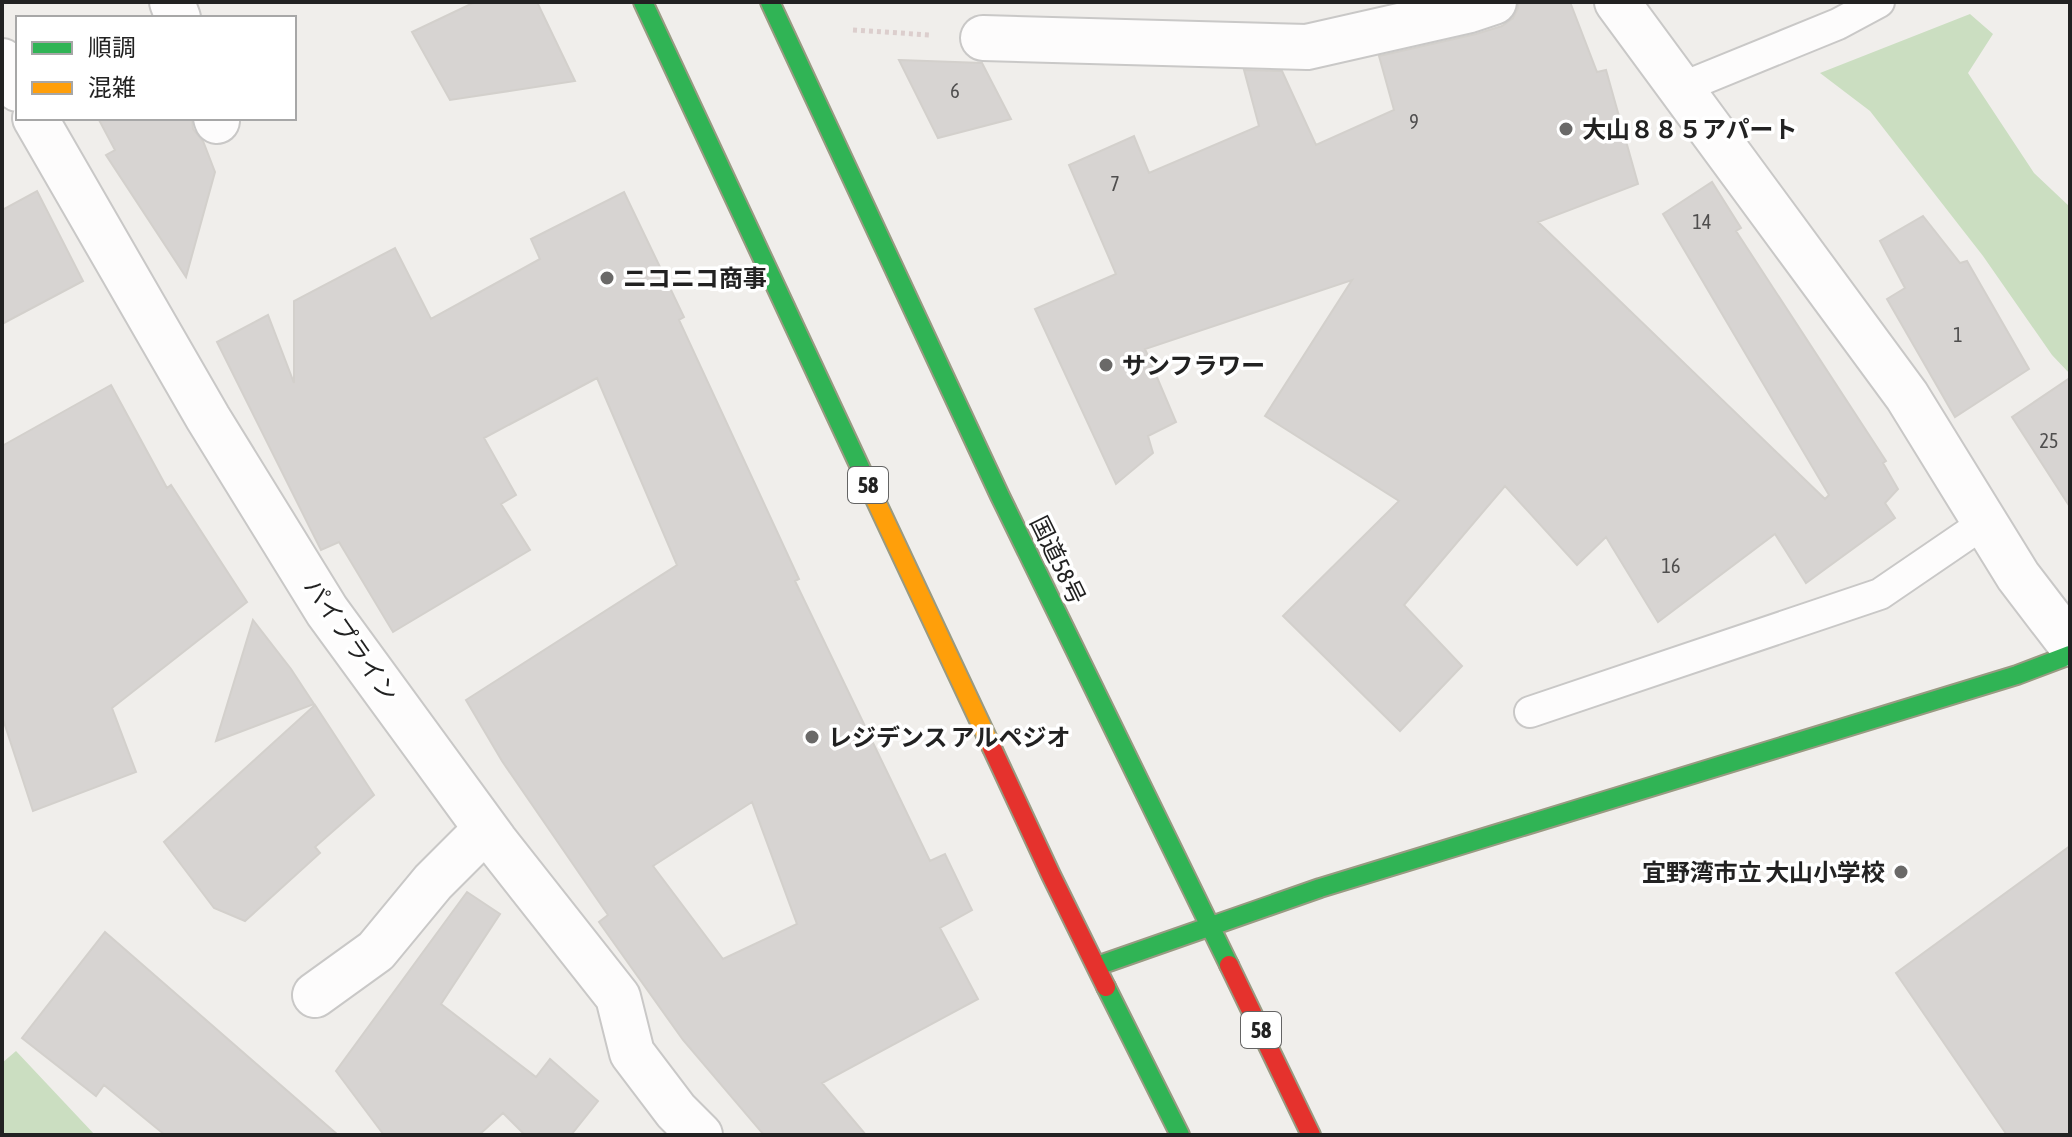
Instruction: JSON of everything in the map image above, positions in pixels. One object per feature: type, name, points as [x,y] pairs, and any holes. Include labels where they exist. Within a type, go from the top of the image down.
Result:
[{"type":"main road","name":"58","points":[[643,2],[995,756],[1180,1135]]},
{"type":"main road","name":"国道58号","points":[[770,2],[1000,496],[1311,1135]]},
{"type":"main road","points":[[1097,966],[1320,888],[2017,675],[2070,655]]},
{"type":"street","points":[[983,38],[1307,47],[1494,2]]},
{"type":"street","points":[[1617,2],[1907,396],[2018,576],[2070,644]]},
{"type":"street","points":[[2,61],[16,86]]},
{"type":"street","name":"パイプライン","points":[[36,120],[208,418],[327,611],[486,829],[618,997],[632,1053],[676,1111],[700,1135]]},
{"type":"street","points":[[315,995],[376,951],[433,882],[486,829]]},
{"type":"lane","points":[[1681,88],[1838,24],[1879,2]]},
{"type":"lane","points":[[1530,712],[1880,594],[1984,523]]},
{"type":"path","points":[[853,30],[983,38]]},
{"type":"green space","points":[[1970,14],[1993,34],[1968,73],[2034,173],[2070,207],[2070,374],[2052,355],[1983,256],[1870,111],[1820,73]]},
{"type":"green space","points":[[16,1051],[95,1135],[2,1135],[2,1063]]},
{"type":"building","points":[[475,2],[537,2],[575,81],[450,100],[412,32]]},
{"type":"building","points":[[1518,2],[1570,2],[1597,72],[1606,70],[1638,184],[1538,222],[1825,499],[1829,495],[1663,214],[1712,182],[1741,228],[1736,231],[1886,461],[1883,463],[1898,489],[1885,503],[1895,518],[1806,583],[1775,534],[1658,622],[1606,537],[1577,565],[1505,486],[1404,605],[1462,666],[1400,731],[1283,616],[1399,501],[1265,416],[1352,280],[1145,349],[1176,422],[1148,436],[1153,453],[1116,484],[1035,309],[1116,274],[1069,165],[1134,136],[1149,173],[1259,126],[1244,70],[1282,71],[1316,145],[1394,110],[1379,56],[1502,26],[1513,18]]},
{"type":"building","points":[[899,60],[982,63],[1011,119],[938,138]]},
{"type":"building","points":[[99,120],[192,120],[193,129],[203,141],[215,172],[186,277],[106,155],[115,150]]},
{"type":"building","points":[[37,191],[83,281],[2,324],[2,210]]},
{"type":"building","points":[[624,192],[684,317],[679,320],[799,579],[795,581],[930,861],[945,854],[972,910],[940,928],[978,999],[822,1083],[866,1135],[764,1135],[683,1040],[599,922],[608,915],[502,761],[466,700],[677,565],[597,378],[484,438],[516,495],[501,504],[530,550],[393,632],[339,542],[321,550],[217,342],[268,315],[294,383],[294,301],[395,248],[431,319],[540,259],[531,239]],"holes":[[[752,802],[797,924],[723,959],[653,866]]]},
{"type":"building","points":[[1923,216],[1960,263],[1967,261],[2029,369],[1955,417],[1887,299],[1905,288],[1880,241]]},
{"type":"building","points":[[2070,378],[2070,507],[2012,417]]},
{"type":"building","points":[[111,385],[167,488],[171,485],[247,602],[112,708],[136,772],[33,811],[2,716],[2,446]]},
{"type":"building","points":[[253,620],[314,704],[216,741]]},
{"type":"building","points":[[315,705],[374,795],[315,847],[320,853],[245,921],[214,908],[164,842]]},
{"type":"building","points":[[2070,846],[2070,1135],[2007,1135],[1896,973]]},
{"type":"building","points":[[467,892],[500,914],[441,1004],[536,1077],[550,1059],[598,1101],[571,1135],[525,1135],[503,1113],[479,1135],[384,1135],[336,1071]]},
{"type":"building","points":[[105,932],[338,1135],[165,1135],[104,1085],[96,1096],[22,1038]]},
{"type":"traffic: fast","points":[[643,2],[866,480]]},
{"type":"traffic: fast","points":[[770,2],[1000,496],[1229,965]]},
{"type":"traffic: fast","points":[[1097,966],[1320,888],[2017,675],[2070,655]]},
{"type":"traffic: fast","points":[[1106,987],[1180,1135]]},
{"type":"traffic: slow","points":[[866,480],[992,748]]},
{"type":"traffic: jam","points":[[992,748],[1106,987]]},
{"type":"traffic: jam","points":[[1229,965],[1311,1135]]},
{"type":"place","name":"大山８８５アパート","points":[[1566,129]]},
{"type":"place","name":"ニコニコ商事","points":[[607,278]]},
{"type":"place","name":"サンフラワー","points":[[1106,365]]},
{"type":"place","name":"レジデンス アルペジオ","points":[[812,737]]},
{"type":"place","name":"宜野湾市立 大山小学校","points":[[1901,872]]}]
